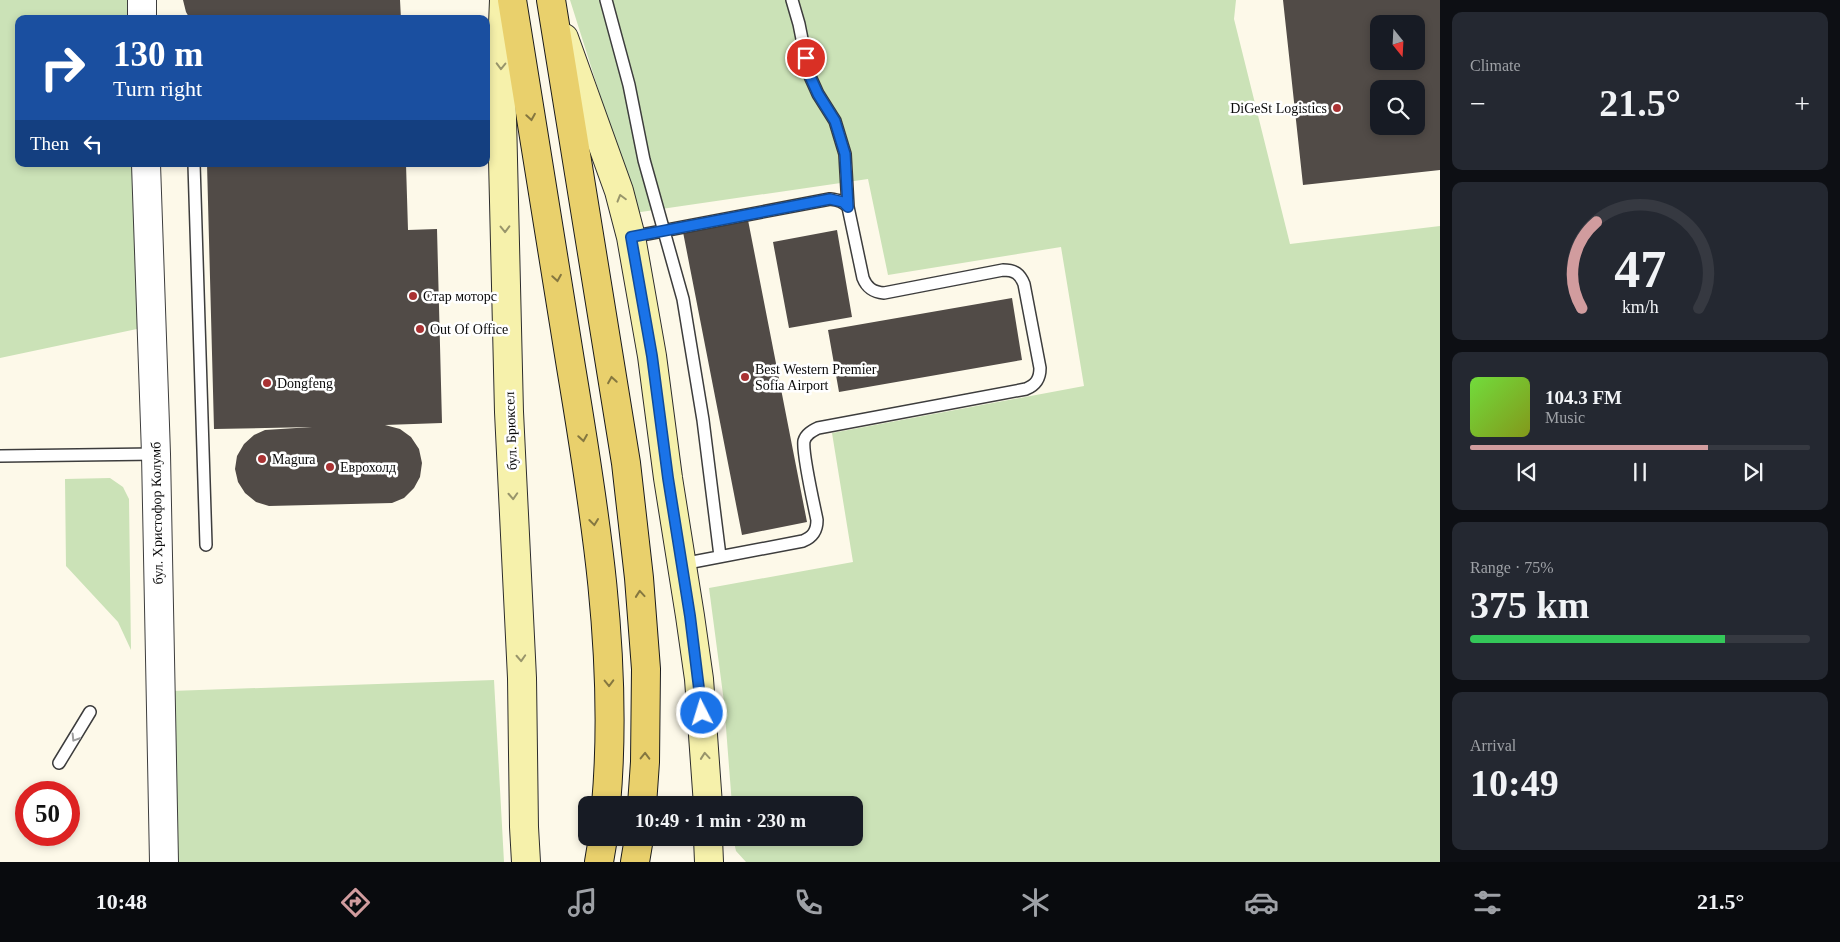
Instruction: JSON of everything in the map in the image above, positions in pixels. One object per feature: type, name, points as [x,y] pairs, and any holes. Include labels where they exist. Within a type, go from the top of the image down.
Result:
[{"type":"main road","name":"бул. Брюксел","points":[[504,0],[501,75],[509,412],[522,678],[526,862]]},
{"type":"main road","points":[[512,0],[589,473],[602,587],[608,673],[610,763],[607,796]]},
{"type":"main road","points":[[551,0],[605,151],[631,237],[652,356],[668,478],[699,679],[707,796]]},
{"type":"main road","points":[[551,0],[626,463],[639,578],[646,669],[643,796]]},
{"type":"main road","points":[[599,862],[602,846]]},
{"type":"main road","points":[[635,862],[638,846]]},
{"type":"main road","points":[[708,846],[709,862]]},
{"type":"street","points":[[142,0],[142,15]]},
{"type":"street","name":"бул. Христофор Колумб","points":[[146,167],[156,454],[164,862]]},
{"type":"lane","points":[[606,0],[629,85],[644,160],[676,271],[684,309],[703,420],[720,556]]},
{"type":"lane","points":[[682,564],[803,541],[810,538],[817,527],[817,520],[804,442],[812,431],[828,426],[1026,389],[1032,387],[1040,375],[1024,284],[1017,273],[1004,270],[884,292],[877,292],[866,285],[848,207],[845,154],[835,121],[818,94],[809,74],[800,24],[792,0]]},
{"type":"lane","points":[[194,167],[206,545]]},
{"type":"lane","points":[[631,237],[830,199],[843,202],[848,207]]},
{"type":"lane","points":[[0,456],[156,454]]},
{"type":"lane","points":[[59,763],[90,712]]},
{"type":"green space","points":[[0,0],[141,0],[142,15],[15,15],[15,167],[146,167],[151,326],[0,358]]},
{"type":"green space","points":[[570,0],[1236,0],[1234,19],[1290,244],[1440,226],[1440,862],[746,862],[736,851],[735,846],[863,846],[863,796],[731,796],[724,702],[709,588],[853,562],[832,433],[1084,386],[1061,247],[888,275],[868,179],[634,213],[612,133]]},
{"type":"green space","points":[[110,478],[123,487],[129,499],[131,650],[118,622],[66,566],[65,479]]},
{"type":"green space","points":[[494,680],[504,862],[178,862],[171,691]]},
{"type":"building","points":[[183,0],[400,0],[401,15],[188,15]]},
{"type":"building","name":"DiGeSt Logistics","points":[[1283,0],[1440,0],[1440,170],[1303,185]]},
{"type":"building","points":[[207,167],[406,167],[408,230],[437,229],[442,423],[385,425],[400,429],[411,437],[419,449],[422,463],[420,477],[414,488],[404,498],[392,503],[269,506],[256,502],[245,493],[238,482],[235,469],[237,456],[244,444],[254,435],[265,430],[312,427],[214,429]]},
{"type":"building","name":"Best Western Premier Sofia Airport","points":[[748,220],[807,522],[742,535],[683,232]]},
{"type":"building","points":[[837,230],[852,317],[789,328],[773,242]]},
{"type":"building","points":[[1012,298],[1022,360],[839,392],[828,330]]},
{"type":"place","name":"DiGeSt Logistics","points":[[1337,108]]},
{"type":"place","name":"Стар моторс","points":[[413,296]]},
{"type":"place","name":"Out Of Office","points":[[420,329]]},
{"type":"place","name":"Best Western Premier Sofia Airport","points":[[745,377]]},
{"type":"place","name":"Dongfeng","points":[[267,383]]},
{"type":"place","name":"Magura","points":[[262,459]]},
{"type":"place","name":"Еврохолд","points":[[330,467]]},
{"type":"route","points":[[702,713],[699,679],[668,478],[652,356],[631,237],[830,199],[843,202],[848,207],[845,154],[835,121],[818,94],[809,74],[806,58]]}]
